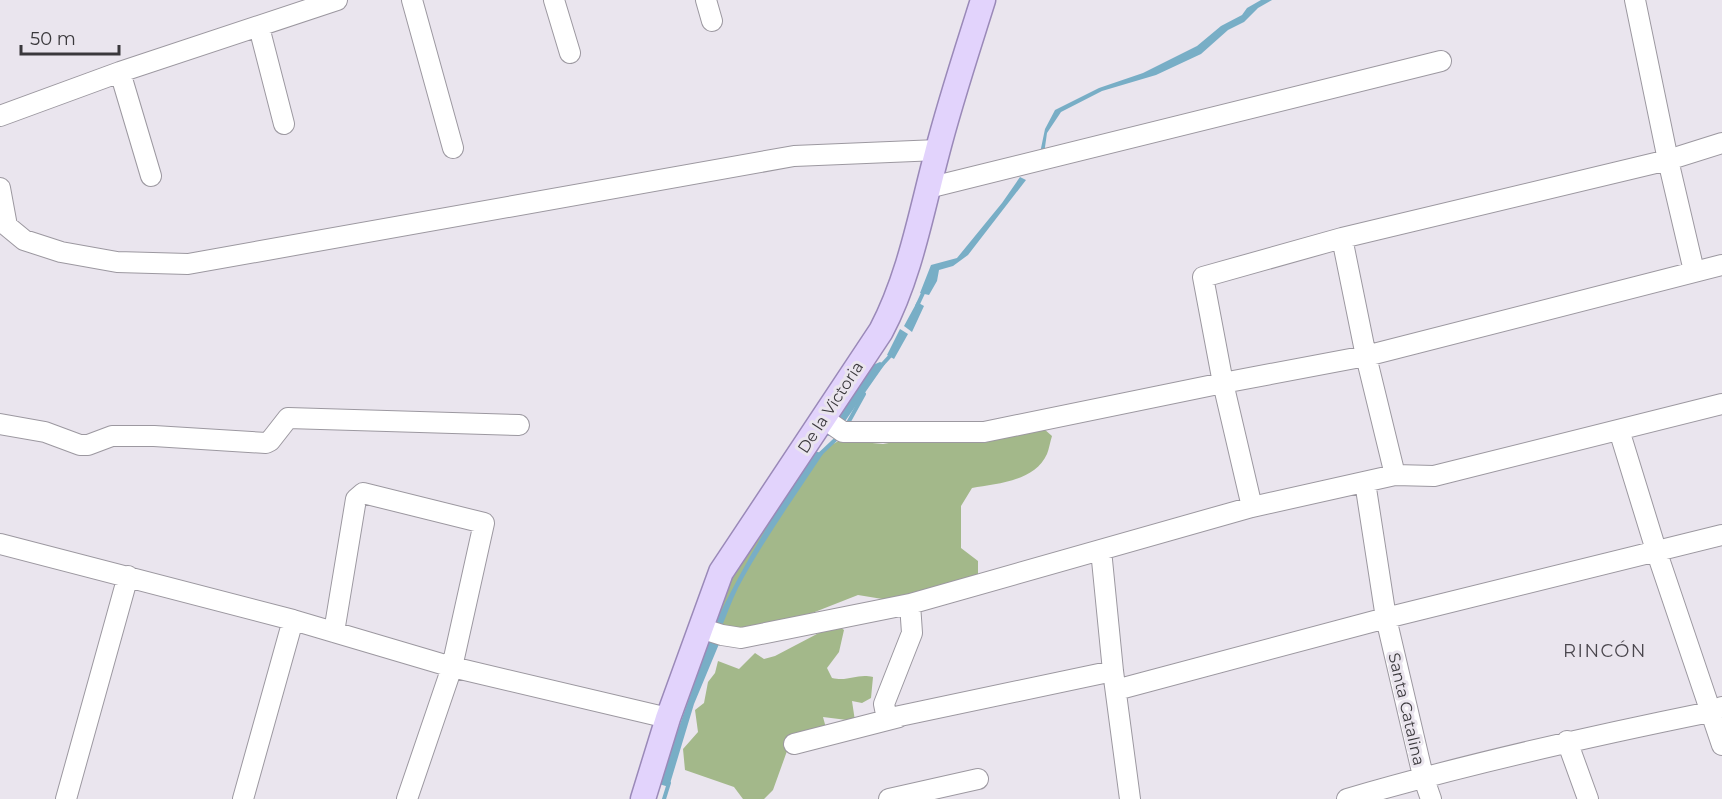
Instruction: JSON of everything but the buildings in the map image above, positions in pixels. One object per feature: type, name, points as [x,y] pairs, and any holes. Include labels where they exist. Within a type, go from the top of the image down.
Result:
[{"type":"main road","name":"De la Victoria","points":[[643,799],[668,718],[721,572],[881,331],[894,307],[983,0]]},
{"type":"street","points":[[0,116],[120,72],[337,0]]},
{"type":"street","points":[[412,0],[453,148]]},
{"type":"street","points":[[554,0],[570,53]]},
{"type":"street","points":[[706,0],[712,21]]},
{"type":"street","points":[[1635,0],[1694,271]]},
{"type":"street","points":[[259,27],[284,124]]},
{"type":"street","points":[[928,188],[1441,62]]},
{"type":"street","points":[[120,72],[151,176]]},
{"type":"street","points":[[1252,507],[1223,382],[1203,277],[1342,238],[1668,160],[1722,143]]},
{"type":"street","points":[[0,188],[8,226],[24,240],[61,252],[117,262],[188,264],[794,156],[938,150]]},
{"type":"street","points":[[1342,238],[1366,356],[1395,475]]},
{"type":"street","points":[[823,418],[843,432],[984,432],[1223,382],[1366,356],[1722,265]]},
{"type":"street","points":[[700,628],[741,638],[910,604],[1252,507],[1395,475],[1434,476],[1722,404]]},
{"type":"street","points":[[0,424],[45,432],[80,445],[88,445],[112,436],[154,436],[266,443],[288,418],[519,425]]},
{"type":"street","points":[[1619,430],[1656,551],[1716,710],[1722,745]]},
{"type":"street","name":"Santa Catalina","points":[[1365,482],[1386,618],[1423,777],[1431,799]]},
{"type":"street","points":[[334,632],[356,499],[359,495],[363,493],[484,524],[452,667],[407,799]]},
{"type":"street","points":[[1116,690],[1386,618],[1722,535]]},
{"type":"street","points":[[0,544],[293,620],[452,667],[668,718]]},
{"type":"street","points":[[1101,550],[1113,670],[1130,799]]},
{"type":"street","points":[[66,799],[128,576]]},
{"type":"street","points":[[899,717],[886,714],[884,704],[912,633],[910,604]]},
{"type":"street","points":[[243,799],[293,620]]},
{"type":"street","points":[[794,744],[899,717],[1113,670]]},
{"type":"street","points":[[1347,799],[1423,777],[1567,741],[1716,710]]},
{"type":"street","points":[[1567,741],[1588,799]]},
{"type":"street","points":[[888,799],[978,779]]},
{"type":"green space","points":[[1014,421],[1036,422],[1052,436],[1047,454],[1034,470],[1014,480],[972,488],[961,506],[961,548],[978,561],[978,581],[919,605],[858,595],[759,634],[722,635],[721,619],[715,612],[730,570],[801,463],[840,440],[883,444]]},
{"type":"green space","points":[[836,624],[844,630],[839,652],[827,668],[832,678],[873,677],[871,698],[862,703],[852,701],[855,721],[823,717],[826,728],[820,726],[787,751],[773,790],[764,799],[743,799],[734,787],[685,770],[683,749],[698,732],[695,710],[704,703],[708,682],[715,673],[718,661],[739,669],[755,653],[764,659],[775,656]]},
{"type":"water","points":[[1261,0],[1272,0],[1258,8],[1244,22],[1228,30],[1201,54],[1156,75],[1102,91],[1061,112],[1047,133],[1044,154],[1040,153],[1045,129],[1055,110],[1099,88],[1143,73],[1197,46],[1221,26],[1242,15],[1247,8]]},
{"type":"water","points":[[1020,177],[1026,180],[968,255],[953,266],[939,270],[937,281],[929,295],[920,293],[931,265],[957,258]]},
{"type":"water","points":[[917,302],[924,306],[912,332],[904,326]]},
{"type":"water","points":[[900,329],[908,334],[894,359],[887,355]]},
{"type":"water","points":[[880,362],[885,364],[834,437],[825,435],[868,371]]},
{"type":"water","points":[[815,451],[823,454],[779,520],[735,593],[720,631],[713,628],[761,538]]},
{"type":"water","points":[[709,641],[719,644],[694,704],[669,787],[659,784]]},
{"type":"waterway","points":[[917,306],[924,291]]},
{"type":"waterway","points":[[880,367],[891,355]]},
{"type":"waterway","points":[[848,423],[864,394]]},
{"type":"waterway","points":[[818,456],[835,440]]},
{"type":"waterway","points":[[664,799],[669,783]]},
{"type":"district","name":"RINCÓN","points":[[1605,651]]}]
